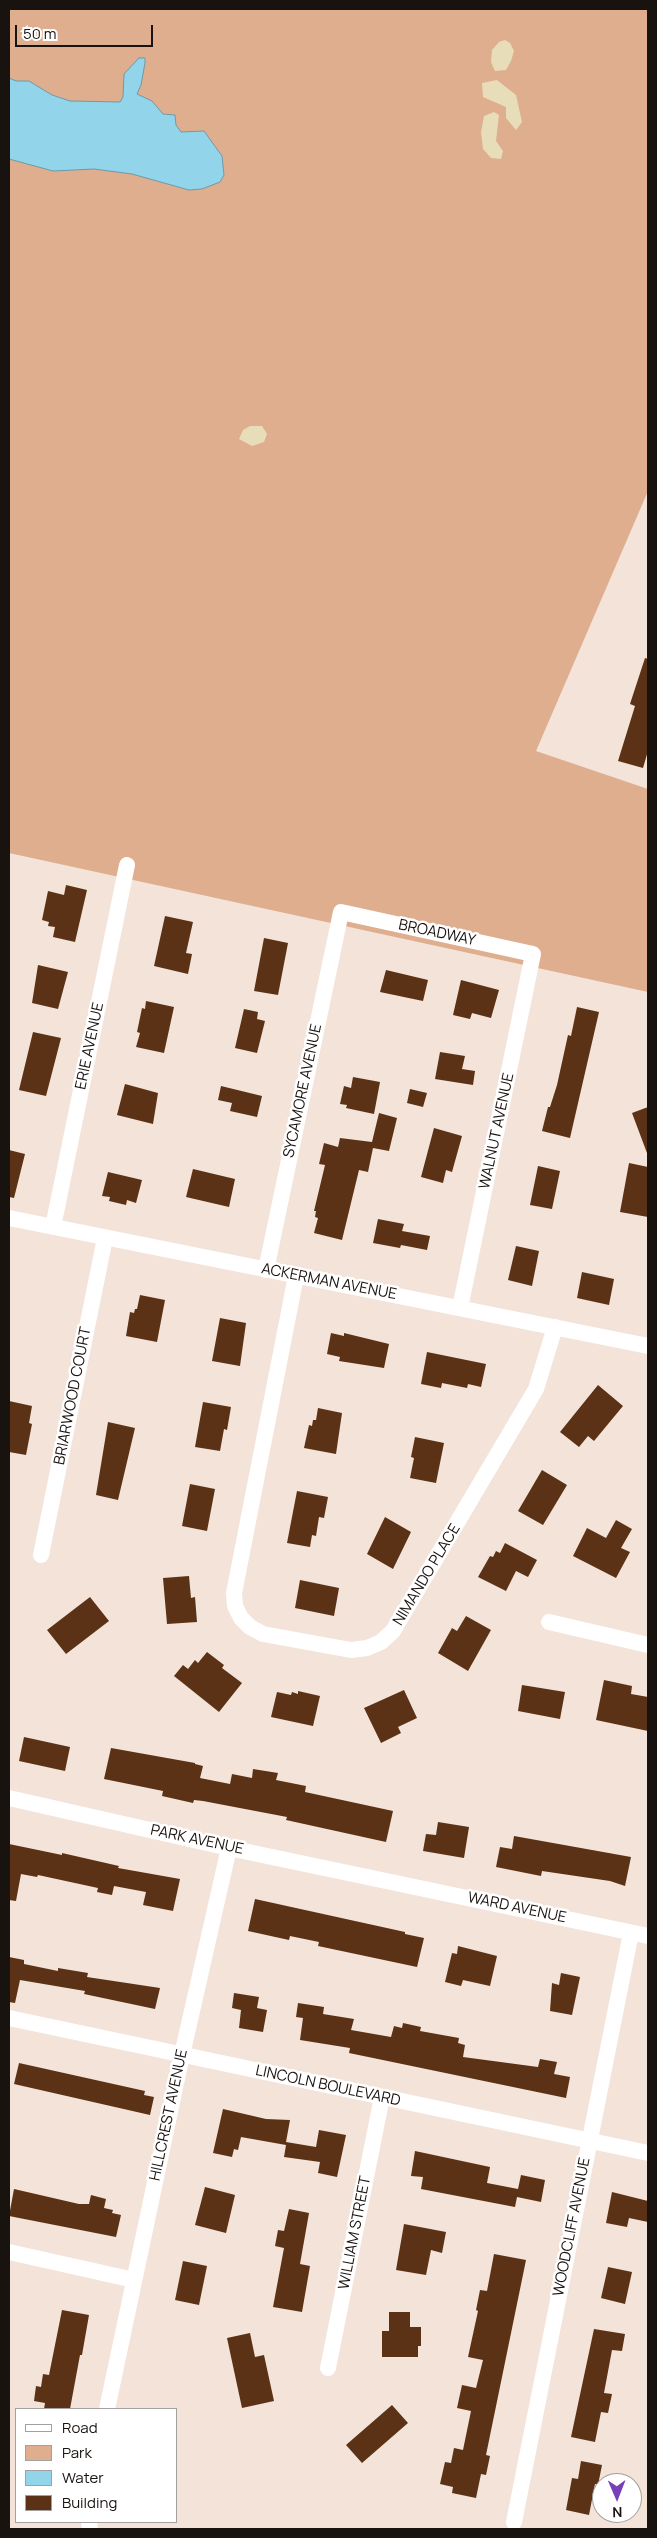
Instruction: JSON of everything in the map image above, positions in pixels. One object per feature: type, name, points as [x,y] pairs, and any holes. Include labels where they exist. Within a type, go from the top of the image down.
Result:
[{"type":"street","name":"ERIE AVENUE","points":[[53,1227],[128,864]]},
{"type":"street","name":"BROADWAY","points":[[341,912],[533,954]]},
{"type":"street","name":"SYCAMORE AVENUE","points":[[266,1270],[341,912]]},
{"type":"street","name":"WALNUT AVENUE","points":[[460,1308],[533,954]]},
{"type":"street","name":"ACKERMAN AVENUE","points":[[9,1218],[648,1346]]},
{"type":"street","name":"BRIARWOOD COURT","points":[[41,1555],[105,1238]]},
{"type":"street","name":"NIMANDO PLACE","points":[[296,1276],[234,1593],[235,1606],[241,1618],[250,1628],[263,1634],[351,1650],[367,1648],[381,1642],[393,1631],[536,1388],[555,1327]]},
{"type":"street","points":[[548,1622],[648,1645]]},
{"type":"street","name":"PARK AVENUE","points":[[9,1798],[229,1848],[386,1881]]},
{"type":"street","name":"HILLCREST AVENUE","points":[[107,2408],[182,2056],[229,1848]]},
{"type":"street","name":"WARD AVENUE","points":[[386,1881],[648,1936]]},
{"type":"street","name":"WOODCLIFF AVENUE","points":[[514,2522],[631,1933]]},
{"type":"street","name":"LINCOLN BOULEVARD","points":[[9,2018],[648,2153]]},
{"type":"street","name":"WILLIAM STREET","points":[[328,2368],[382,2097]]},
{"type":"street","points":[[9,2252],[134,2280]]},
{"type":"green space","points":[[9,9],[648,9],[648,491],[536,751],[648,789],[648,992],[9,853]]},
{"type":"sand","points":[[505,40],[510,43],[514,51],[511,61],[506,70],[495,71],[491,62],[492,50],[499,42]]},
{"type":"sand","points":[[497,80],[516,95],[522,122],[516,130],[506,118],[506,107],[483,97],[482,83]]},
{"type":"sand","points":[[494,112],[499,115],[496,141],[503,151],[501,159],[491,158],[483,149],[481,132],[484,116]]},
{"type":"sand","points":[[250,426],[262,426],[267,434],[264,442],[252,446],[239,439],[243,430]]},
{"type":"water","points":[[139,58],[145,58],[145,63],[141,85],[137,94],[152,101],[163,114],[175,115],[176,125],[181,132],[204,131],[222,156],[224,175],[220,182],[202,189],[189,190],[132,174],[94,169],[53,171],[9,159],[9,78],[16,81],[29,81],[52,95],[70,101],[120,102],[123,97],[124,74]]},
{"type":"building","points":[[645,658],[648,659],[648,751],[643,768],[618,761],[635,706],[630,704]]},
{"type":"building","points":[[66,885],[87,890],[75,942],[53,937],[55,927],[48,926],[49,922],[42,920],[48,891],[64,895]]},
{"type":"building","points":[[165,916],[193,922],[186,953],[192,954],[188,974],[154,966]]},
{"type":"building","points":[[264,938],[288,943],[278,995],[254,991]]},
{"type":"building","points":[[38,965],[68,972],[58,1009],[32,1003]]},
{"type":"building","points":[[386,970],[428,980],[423,1001],[380,992]]},
{"type":"building","points":[[461,980],[499,990],[491,1018],[472,1013],[470,1019],[453,1015]]},
{"type":"building","points":[[146,1001],[174,1007],[164,1053],[136,1047],[140,1033],[137,1032],[142,1008],[145,1009]]},
{"type":"building","points":[[577,1007],[599,1012],[570,1138],[542,1131],[548,1107],[550,1107],[557,1085],[568,1035],[571,1036]]},
{"type":"building","points":[[244,1009],[258,1012],[257,1019],[265,1021],[257,1053],[235,1048]]},
{"type":"building","points":[[33,1032],[61,1038],[46,1096],[19,1090]]},
{"type":"building","points":[[440,1052],[465,1056],[462,1069],[475,1071],[473,1085],[435,1079]]},
{"type":"building","points":[[353,1077],[380,1082],[374,1114],[346,1108],[347,1105],[340,1104],[344,1086],[351,1088]]},
{"type":"building","points":[[125,1084],[158,1093],[153,1124],[117,1115]]},
{"type":"building","points":[[221,1086],[262,1096],[257,1117],[230,1111],[232,1103],[218,1100]]},
{"type":"building","points":[[410,1089],[427,1093],[423,1107],[407,1103]]},
{"type":"building","points":[[648,1107],[648,1153],[647,1153],[632,1113]]},
{"type":"building","points":[[379,1113],[397,1118],[389,1151],[373,1148],[368,1172],[359,1170],[342,1240],[314,1233],[318,1218],[315,1217],[316,1211],[314,1211],[325,1165],[319,1164],[324,1143],[338,1147],[340,1138],[372,1142]]},
{"type":"building","points":[[434,1128],[462,1136],[452,1172],[446,1170],[443,1183],[421,1177]]},
{"type":"building","points":[[9,1150],[25,1154],[14,1198],[9,1197]]},
{"type":"building","points":[[629,1163],[648,1167],[648,1217],[620,1212]]},
{"type":"building","points":[[538,1166],[560,1171],[552,1209],[530,1205]]},
{"type":"building","points":[[193,1169],[235,1179],[229,1207],[186,1197]]},
{"type":"building","points":[[108,1172],[142,1180],[136,1203],[127,1200],[126,1205],[109,1201],[110,1197],[102,1196]]},
{"type":"building","points":[[378,1219],[404,1224],[402,1231],[430,1236],[427,1250],[401,1245],[400,1248],[373,1243]]},
{"type":"building","points":[[516,1246],[539,1251],[532,1286],[508,1280]]},
{"type":"building","points":[[582,1272],[614,1279],[609,1305],[577,1298]]},
{"type":"building","points":[[140,1295],[165,1300],[157,1342],[126,1336],[130,1312],[134,1313],[135,1309],[137,1309]]},
{"type":"building","points":[[220,1318],[246,1323],[240,1366],[212,1361]]},
{"type":"building","points":[[331,1333],[344,1336],[344,1333],[389,1344],[384,1368],[339,1361],[340,1357],[327,1354]]},
{"type":"building","points":[[427,1352],[486,1364],[481,1387],[468,1384],[467,1388],[442,1383],[441,1388],[421,1384]]},
{"type":"building","points":[[598,1385],[623,1406],[594,1441],[588,1436],[579,1447],[560,1432]]},
{"type":"building","points":[[9,1401],[32,1406],[29,1423],[32,1424],[26,1455],[9,1452]]},
{"type":"building","points":[[203,1402],[231,1407],[227,1430],[224,1429],[220,1451],[195,1447]]},
{"type":"building","points":[[318,1408],[342,1413],[336,1454],[304,1448],[309,1425],[312,1426],[313,1420],[316,1420]]},
{"type":"building","points":[[108,1422],[135,1428],[118,1500],[96,1495]]},
{"type":"building","points":[[415,1437],[444,1443],[436,1483],[410,1478],[414,1458],[411,1457]]},
{"type":"building","points":[[542,1470],[567,1485],[543,1525],[518,1511]]},
{"type":"building","points":[[190,1484],[215,1489],[207,1531],[182,1526]]},
{"type":"building","points":[[297,1491],[328,1497],[324,1518],[319,1517],[316,1536],[312,1535],[310,1547],[287,1543]]},
{"type":"building","points":[[385,1517],[411,1532],[393,1569],[367,1554]]},
{"type":"building","points":[[616,1520],[632,1529],[621,1548],[630,1552],[616,1578],[573,1556],[587,1528],[606,1538]]},
{"type":"building","points":[[505,1543],[537,1560],[528,1577],[516,1571],[506,1591],[478,1577],[490,1556],[493,1557],[496,1551],[500,1553]]},
{"type":"building","points":[[189,1576],[191,1598],[195,1597],[197,1622],[167,1624],[163,1578]]},
{"type":"building","points":[[300,1580],[339,1588],[334,1616],[295,1608]]},
{"type":"building","points":[[90,1597],[109,1621],[66,1654],[47,1630]]},
{"type":"building","points":[[466,1616],[491,1630],[468,1671],[438,1653],[452,1628],[457,1631]]},
{"type":"building","points":[[207,1652],[224,1665],[222,1668],[242,1683],[219,1712],[174,1676],[183,1665],[188,1669],[195,1660],[198,1663]]},
{"type":"building","points":[[604,1680],[632,1686],[631,1694],[648,1697],[648,1731],[596,1720]]},
{"type":"building","points":[[522,1685],[565,1692],[560,1719],[518,1711]]},
{"type":"building","points":[[404,1690],[417,1718],[398,1727],[401,1733],[381,1743],[364,1708]]},
{"type":"building","points":[[298,1691],[320,1696],[313,1726],[271,1717],[277,1692],[291,1695],[292,1692],[298,1694]]},
{"type":"building","points":[[24,1737],[70,1747],[65,1771],[19,1761]]},
{"type":"building","points":[[111,1748],[195,1763],[203,1766],[200,1778],[230,1784],[232,1774],[252,1778],[253,1769],[278,1773],[276,1780],[306,1786],[305,1792],[393,1811],[386,1842],[286,1820],[287,1817],[203,1801],[194,1800],[193,1803],[162,1796],[163,1791],[104,1779]]},
{"type":"building","points":[[438,1822],[469,1827],[464,1858],[423,1851],[426,1834],[436,1835]]},
{"type":"building","points":[[514,1836],[631,1857],[625,1886],[610,1881],[542,1871],[541,1876],[496,1867],[500,1847],[512,1849]]},
{"type":"building","points":[[9,1844],[62,1855],[62,1853],[119,1866],[118,1868],[180,1879],[173,1911],[143,1905],[146,1892],[114,1886],[112,1895],[97,1892],[98,1888],[38,1875],[37,1877],[21,1874],[16,1901],[9,1900]]},
{"type":"building","points":[[255,1899],[405,1932],[405,1934],[424,1938],[417,1967],[318,1946],[319,1942],[290,1936],[289,1940],[248,1931]]},
{"type":"building","points":[[458,1946],[497,1956],[490,1986],[463,1980],[461,1986],[445,1982],[452,1953],[457,1954]]},
{"type":"building","points":[[9,1957],[24,1960],[24,1964],[58,1971],[58,1968],[88,1973],[87,1977],[160,1988],[155,2009],[84,1994],[85,1991],[20,1980],[15,2003],[9,2002]]},
{"type":"building","points":[[561,1973],[580,1977],[572,2015],[550,2011],[552,1983],[559,1985]]},
{"type":"building","points":[[234,1993],[259,1997],[257,2008],[267,2010],[263,2032],[239,2028],[241,2010],[232,2008]]},
{"type":"building","points":[[298,2003],[324,2007],[323,2014],[354,2019],[351,2030],[391,2037],[394,2026],[402,2028],[403,2023],[421,2027],[420,2031],[459,2038],[458,2043],[465,2045],[463,2057],[538,2067],[540,2059],[557,2062],[554,2074],[570,2077],[566,2098],[349,2053],[350,2048],[300,2040],[303,2018],[296,2017]]},
{"type":"building","points":[[19,2063],[145,2091],[144,2095],[154,2097],[150,2115],[14,2084]]},
{"type":"building","points":[[223,2109],[266,2119],[290,2120],[286,2142],[316,2147],[319,2130],[346,2135],[337,2177],[318,2173],[320,2162],[284,2157],[286,2145],[241,2137],[238,2150],[234,2149],[232,2157],[213,2153]]},
{"type":"building","points":[[415,2151],[490,2167],[487,2183],[518,2189],[521,2175],[545,2180],[541,2202],[517,2197],[515,2207],[421,2189],[423,2177],[411,2176]]},
{"type":"building","points":[[205,2187],[235,2195],[226,2233],[195,2225]]},
{"type":"building","points":[[14,2189],[79,2204],[89,2204],[91,2195],[106,2199],[104,2208],[113,2210],[112,2213],[121,2215],[116,2237],[9,2216]]},
{"type":"building","points":[[612,2192],[648,2201],[648,2222],[629,2218],[627,2227],[606,2223]]},
{"type":"building","points":[[289,2209],[309,2213],[300,2264],[310,2266],[302,2312],[273,2307],[284,2248],[275,2246],[278,2230],[284,2231]]},
{"type":"building","points":[[404,2224],[446,2232],[442,2253],[431,2250],[426,2275],[396,2270]]},
{"type":"building","points":[[494,2254],[526,2260],[486,2455],[490,2456],[486,2475],[481,2474],[476,2498],[452,2493],[453,2487],[440,2484],[445,2462],[451,2463],[454,2448],[463,2450],[471,2411],[457,2408],[462,2385],[476,2388],[483,2360],[468,2357],[478,2311],[476,2310],[480,2290],[487,2291]]},
{"type":"building","points":[[183,2261],[207,2266],[199,2305],[175,2300]]},
{"type":"building","points":[[608,2267],[632,2272],[625,2304],[601,2298]]},
{"type":"building","points":[[62,2310],[89,2315],[70,2408],[44,2408],[45,2403],[34,2401],[36,2386],[41,2387],[43,2374],[49,2375]]},
{"type":"building","points":[[389,2312],[410,2312],[410,2327],[421,2327],[421,2346],[418,2346],[418,2357],[382,2357],[382,2331],[389,2331]]},
{"type":"building","points":[[594,2329],[625,2334],[622,2351],[612,2350],[604,2393],[612,2394],[608,2413],[601,2412],[595,2442],[571,2437]]},
{"type":"building","points":[[250,2333],[255,2357],[264,2355],[274,2401],[242,2408],[227,2338]]},
{"type":"building","points":[[392,2405],[408,2423],[362,2463],[346,2445]]},
{"type":"building","points":[[581,2461],[602,2465],[600,2473],[592,2473],[592,2500],[589,2515],[566,2510],[572,2478],[578,2479]]}]
